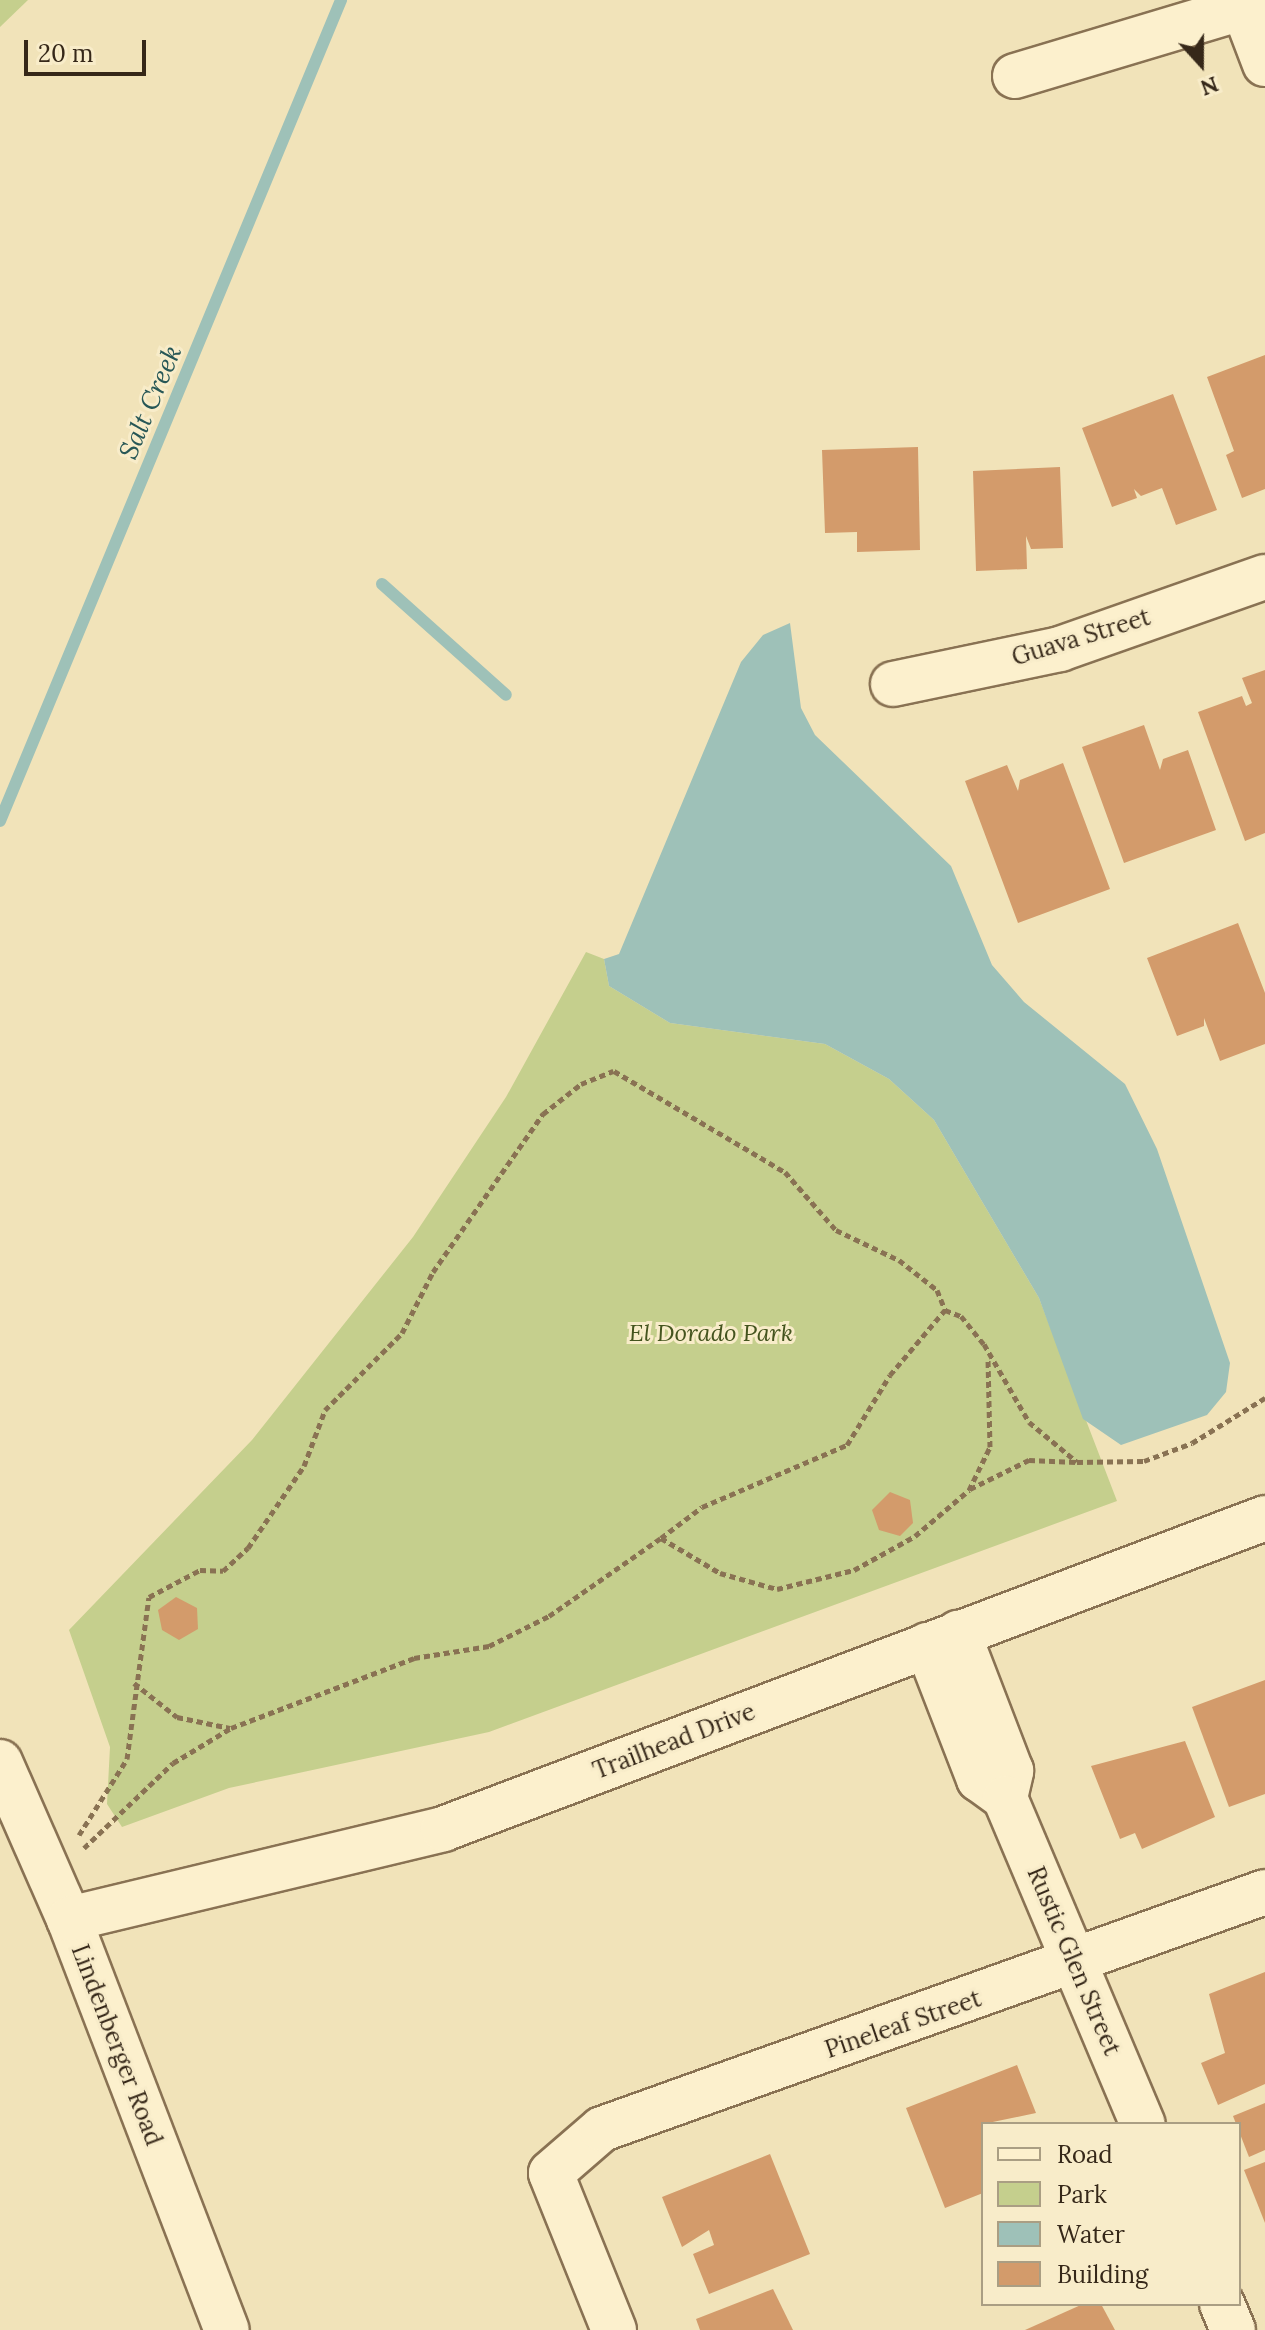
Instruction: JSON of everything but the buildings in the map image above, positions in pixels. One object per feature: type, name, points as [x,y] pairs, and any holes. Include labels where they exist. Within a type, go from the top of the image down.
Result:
[{"type":"street","points":[[1015,76],[1254,5],[1265,64]]},
{"type":"street","name":"Guava Street","points":[[893,684],[1060,649],[1265,577]]},
{"type":"street","name":"Trailhead Drive","points":[[69,1919],[443,1829],[1265,1518]]},
{"type":"street","name":"Rustic Glen Street","points":[[942,1639],[1011,1771],[1005,1798],[1142,2122]]},
{"type":"street","name":"Lindenberger Road","points":[[0,1762],[69,1919],[227,2330]]},
{"type":"street","name":"Pineleaf Street","points":[[614,2330],[551,2173],[602,2129],[1074,1965],[1265,1892]]},
{"type":"street","points":[[1223,2306],[1233,2330]]},
{"type":"path","points":[[51,1878],[127,1759],[134,1682],[149,1597],[200,1570],[223,1571],[248,1548],[304,1466],[325,1410],[402,1333],[433,1272],[543,1114],[581,1084],[614,1071],[785,1172],[836,1230],[899,1260],[937,1290],[945,1310],[961,1316],[1029,1422],[1077,1462]]},
{"type":"path","points":[[51,1878],[173,1763],[231,1728],[414,1658],[489,1646],[549,1616],[702,1507],[847,1445],[890,1375],[945,1310]]},
{"type":"path","points":[[969,1490],[990,1447],[988,1358]]},
{"type":"path","points":[[661,1538],[720,1573],[777,1589],[854,1570],[915,1536],[969,1490],[1029,1460],[1144,1461],[1192,1443],[1265,1398]]},
{"type":"path","points":[[134,1682],[177,1717],[231,1728]]},
{"type":"green space","points":[[0,0],[28,0],[0,27]]},
{"type":"green space","name":"El Dorado Park","points":[[586,952],[604,959],[609,986],[670,1023],[825,1044],[889,1079],[934,1120],[1039,1298],[1117,1501],[489,1732],[229,1788],[122,1827],[107,1804],[110,1747],[69,1630],[252,1440],[413,1237],[506,1097]]},
{"type":"water","points":[[790,623],[801,708],[815,735],[951,866],[992,965],[1024,1002],[1125,1084],[1157,1149],[1230,1363],[1226,1392],[1207,1415],[1121,1445],[1083,1419],[1039,1298],[934,1120],[889,1079],[825,1044],[670,1023],[609,986],[604,959],[619,954],[741,662],[763,635]]},
{"type":"waterway","name":"Salt Creek","points":[[0,821],[341,0]]},
{"type":"waterway","points":[[382,584],[506,695]]}]
